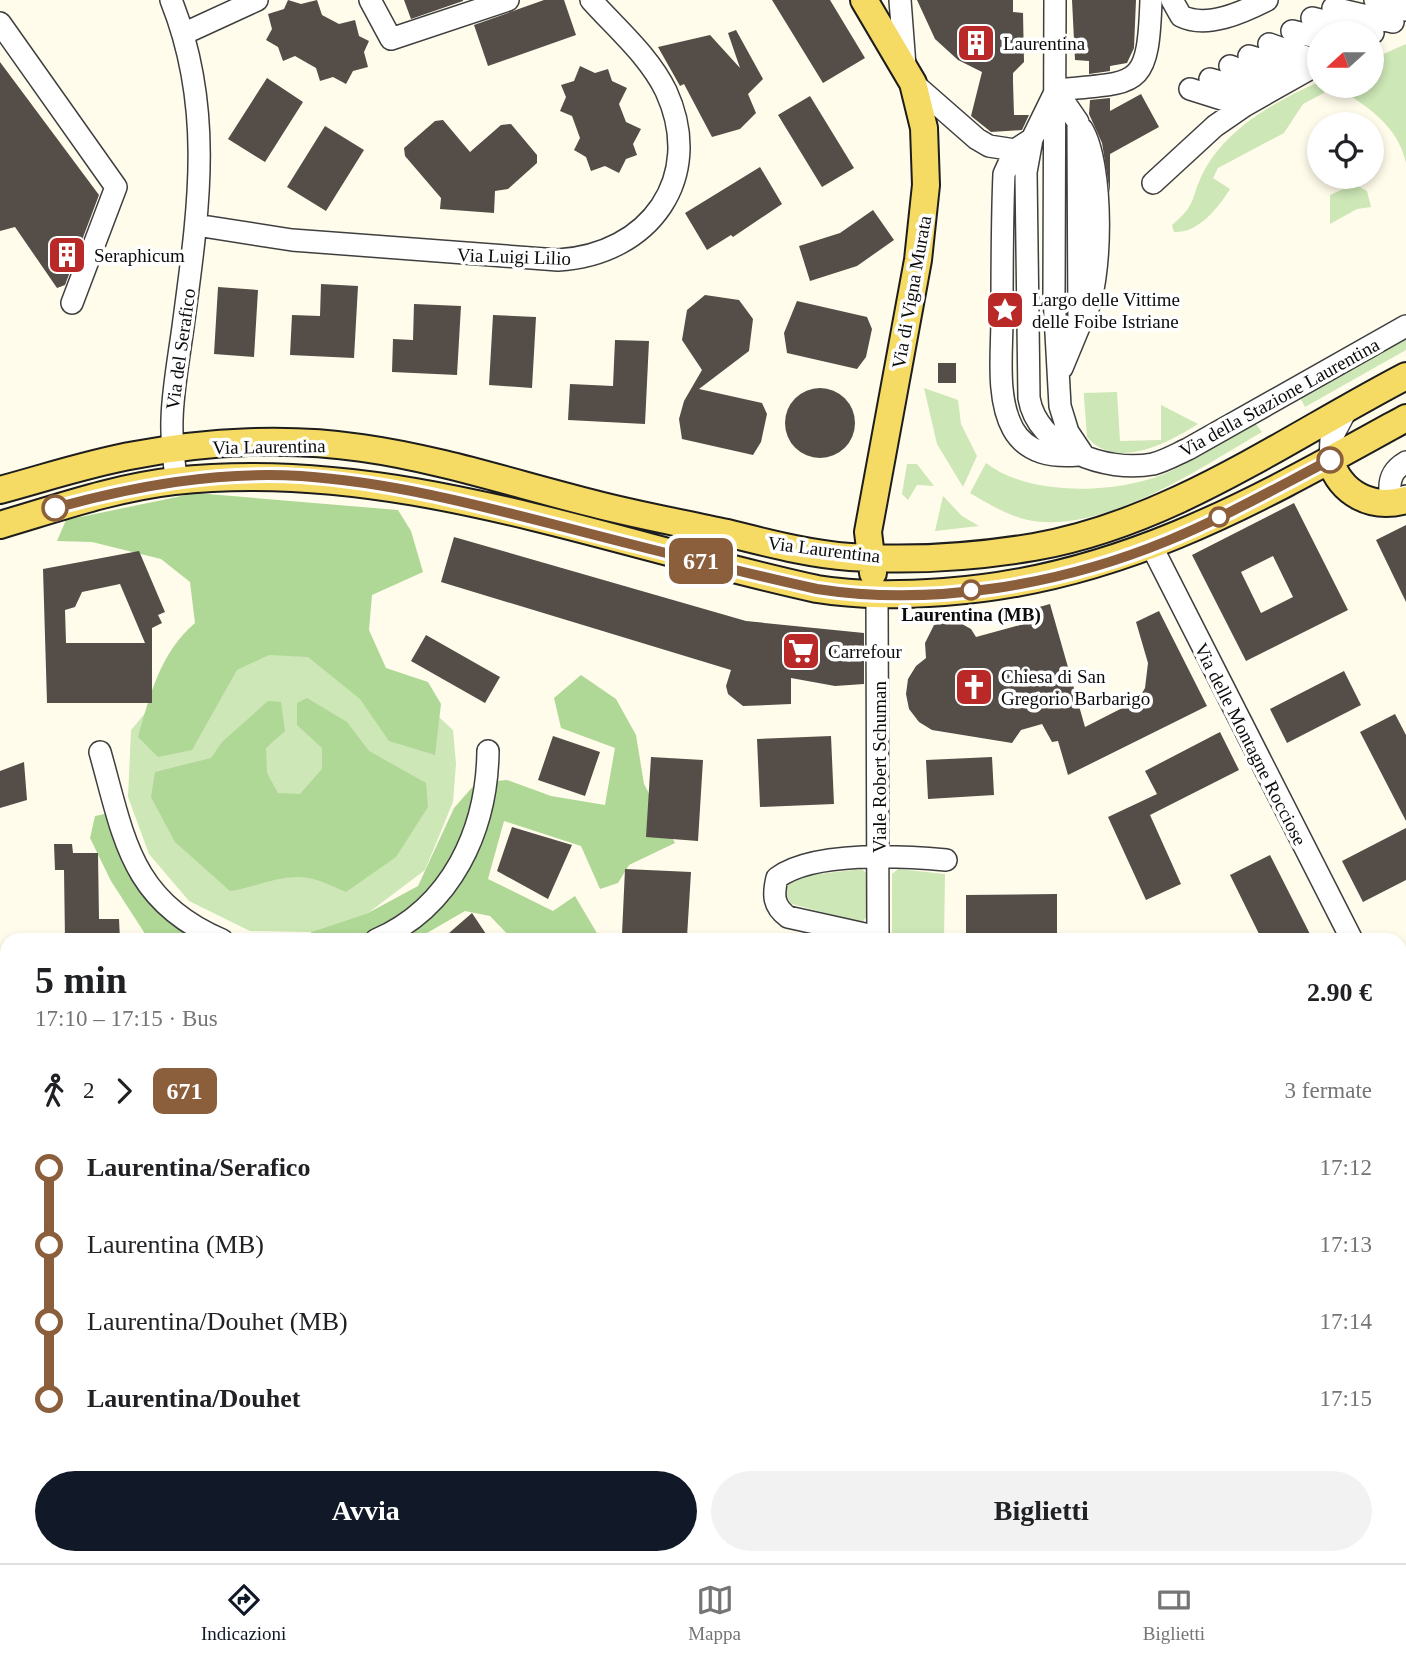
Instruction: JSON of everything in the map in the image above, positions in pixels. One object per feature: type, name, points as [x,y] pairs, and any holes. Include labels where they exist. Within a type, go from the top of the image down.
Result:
[{"type":"main road","name":"Via di Vigna Murata","points":[[864,0],[909,75],[924,128],[926,211],[868,532],[877,595]]},
{"type":"main road","name":"Via Laurentina","points":[[0,491],[110,460],[171,449],[283,443],[364,448],[782,547],[870,558],[943,556],[1024,548],[1126,523],[1221,479],[1349,405],[1406,376]]},
{"type":"main road","name":"Via Laurentina","points":[[0,524],[108,493],[177,481],[300,476],[389,486],[802,585],[847,594],[877,595],[1006,585],[1080,569],[1152,547],[1194,530],[1406,418]]},
{"type":"main road","points":[[1330,460],[1338,477],[1355,495],[1371,502],[1404,499]]},
{"type":"street","name":"Via del Serafico","points":[[171,0],[183,34],[199,113],[200,179],[170,415],[171,449]]},
{"type":"street","points":[[183,34],[257,0]]},
{"type":"street","points":[[370,0],[391,39],[508,0]]},
{"type":"street","name":"Via Luigi Lilio","points":[[196,225],[292,240],[558,260],[599,254],[629,240],[649,223],[671,189],[677,166],[677,125],[665,91],[648,63],[591,0]]},
{"type":"street","points":[[900,0],[909,75],[977,139],[989,146],[1023,145]]},
{"type":"street","points":[[1056,90],[1115,84],[1140,71],[1147,54],[1151,0]]},
{"type":"street","points":[[1171,0],[1181,16],[1198,21],[1237,12],[1267,0]]},
{"type":"street","points":[[1375,0],[1402,16]]},
{"type":"street","points":[[1057,2],[1054,297],[1060,406],[1064,424],[1084,455]]},
{"type":"street","points":[[1333,8],[1402,16]]},
{"type":"street","points":[[1384,27],[1402,16]]},
{"type":"street","points":[[0,23],[116,187],[72,303]]},
{"type":"street","points":[[1292,31],[1307,29]]},
{"type":"street","points":[[1269,44],[1307,63]]},
{"type":"street","points":[[1272,90],[1240,61],[1307,66]]},
{"type":"street","points":[[1153,183],[1199,139],[1244,106],[1307,70]]},
{"type":"street","points":[[1210,79],[1272,90]]},
{"type":"street","points":[[1191,89],[1244,106]]},
{"type":"street","points":[[1056,90],[1078,122],[1079,327],[1059,373]]},
{"type":"street","points":[[1056,90],[1004,174],[1002,355],[1007,408],[1013,429],[1033,449],[1060,456],[1084,455]]},
{"type":"street","name":"Via della Stazione Laurentina","points":[[1084,455],[1117,463],[1152,464],[1188,449],[1406,326]]},
{"type":"street","points":[[1330,460],[1331,439],[1349,405]]},
{"type":"street","points":[[171,449],[177,481]]},
{"type":"street","points":[[1404,499],[1390,491],[1390,484],[1397,467],[1406,462]]},
{"type":"street","name":"Via delle Montagne Rocciose","points":[[1152,547],[1348,933]]},
{"type":"street","name":"Viale Robert Schuman","points":[[877,595],[878,933]]},
{"type":"street","points":[[388,933],[419,914],[434,900],[458,868],[480,821],[487,783],[488,751]]},
{"type":"street","points":[[100,752],[122,833],[138,870],[169,908],[209,933]]},
{"type":"street","points":[[855,933],[799,921],[780,911],[774,901],[777,878],[797,866],[878,859],[946,860]]},
{"type":"green space","points":[[1406,44],[1406,163],[1396,138],[1384,122],[1384,112],[1373,112],[1353,98],[1384,98],[1384,54]]},
{"type":"green space","points":[[1307,88],[1307,98],[1314,98],[1303,104],[1284,133],[1218,168],[1213,178],[1230,189],[1214,211],[1200,224],[1174,232],[1172,225],[1189,207],[1202,175],[1224,144],[1252,119]]},
{"type":"green space","points":[[1343,189],[1363,189],[1367,191],[1371,207],[1357,209],[1330,224],[1330,195]]},
{"type":"green space","points":[[1406,338],[1406,350],[1305,407],[1300,397]]},
{"type":"green space","points":[[924,388],[958,400],[961,424],[977,456],[963,487],[937,444]]},
{"type":"green space","points":[[1117,392],[1120,441],[1161,440],[1161,405],[1198,424],[1172,439],[1142,450],[1112,452],[1099,447],[1087,437],[1084,393]]},
{"type":"green space","points":[[1255,423],[1262,432],[1180,480],[1119,508],[1087,518],[1057,522],[1028,520],[1005,512],[970,493],[986,463],[1005,474],[1051,487],[1103,488],[1151,479],[1203,454]]},
{"type":"green space","points":[[907,464],[917,464],[934,486],[917,485],[908,500],[902,494]]},
{"type":"green space","points":[[196,493],[398,510],[411,531],[423,572],[372,595],[369,630],[386,668],[428,682],[441,704],[435,755],[389,741],[360,699],[308,657],[269,655],[237,670],[192,750],[158,757],[138,737],[152,690],[165,661],[195,623],[190,582],[161,559],[92,542],[57,541],[66,520]]},
{"type":"green space","points":[[943,496],[962,516],[979,526],[935,531]]},
{"type":"green space","points":[[212,633],[386,668],[453,730],[456,764],[453,802],[425,870],[368,913],[311,932],[250,931],[189,901],[149,854],[128,797],[131,730]]},
{"type":"green space","points":[[581,675],[616,699],[636,735],[644,784],[675,843],[629,865],[618,883],[600,889],[581,846],[504,821],[488,879],[553,911],[575,896],[597,933],[506,933],[490,916],[465,911],[427,933],[311,933],[368,913],[418,886],[454,808],[476,783],[507,780],[551,796],[605,805],[615,748],[561,728],[554,698]]},
{"type":"green space","points":[[307,698],[347,722],[369,751],[426,783],[428,807],[396,857],[346,892],[318,880],[298,877],[230,891],[175,842],[151,797],[155,772],[211,758],[222,742],[268,701],[281,702],[285,731],[266,748],[267,773],[278,793],[300,794],[322,769],[322,748],[297,725],[297,703]]},
{"type":"green space","points":[[119,811],[137,866],[213,932],[218,933],[144,933],[111,881],[90,838],[95,816]]},
{"type":"green space","points":[[862,869],[867,874],[867,916],[862,923],[792,904],[783,895],[784,884],[793,877]]},
{"type":"green space","points":[[898,869],[945,874],[944,933],[892,933],[892,874]]},
{"type":"building","points":[[288,0],[301,4],[317,0],[322,15],[339,24],[355,20],[359,36],[369,41],[364,52],[368,67],[353,71],[346,84],[333,77],[320,81],[316,68],[295,56],[283,61],[278,47],[266,40],[272,29],[268,14],[284,9]]},
{"type":"building","points":[[404,0],[463,0],[463,1],[411,19]]},
{"type":"building","points":[[544,0],[564,0],[576,35],[488,66],[474,25]]},
{"type":"building","points":[[772,0],[830,0],[865,58],[823,83]]},
{"type":"building","name":"Laurentina","points":[[917,0],[1013,0],[1013,12],[1023,13],[1024,62],[1013,73],[1014,115],[1029,115],[1022,130],[991,132],[971,116],[982,72],[958,60],[935,39]]},
{"type":"building","points":[[1072,0],[1136,0],[1134,48],[1127,63],[1110,66],[1110,71],[1089,74],[1089,61],[1075,60]]},
{"type":"building","points":[[736,30],[763,79],[748,94],[756,113],[740,129],[712,137],[684,84],[680,86],[658,47],[710,35],[740,68],[728,33]]},
{"type":"building","points":[[0,62],[99,195],[65,285],[57,288],[15,227],[0,231]]},
{"type":"building","points":[[580,66],[595,73],[608,69],[612,81],[627,88],[619,104],[626,122],[641,129],[633,144],[637,155],[626,159],[619,173],[605,166],[591,171],[586,157],[574,150],[580,138],[572,116],[560,111],[566,97],[561,85],[574,81]]},
{"type":"building","points":[[267,78],[303,102],[265,162],[228,139]]},
{"type":"building","points":[[1141,94],[1159,127],[1110,154],[1110,193],[1102,143],[1089,114],[1090,100],[1110,98],[1110,111]]},
{"type":"building","points":[[810,96],[854,168],[822,187],[778,115]]},
{"type":"building","points":[[443,120],[470,152],[501,125],[511,124],[537,155],[537,163],[508,189],[495,191],[494,213],[440,209],[441,198],[405,156],[404,148],[435,121]]},
{"type":"building","points":[[325,126],[364,150],[326,211],[287,187]]},
{"type":"building","points":[[760,167],[782,204],[733,237],[731,235],[707,250],[685,213]]},
{"type":"building","points":[[873,210],[894,240],[857,266],[810,281],[799,246],[840,233]]},
{"type":"building","points":[[321,284],[358,286],[354,358],[290,355],[292,315],[320,316]]},
{"type":"building","points":[[218,287],[258,290],[254,357],[214,354]]},
{"type":"building","points":[[705,295],[739,300],[753,319],[749,351],[699,389],[762,403],[767,414],[761,442],[753,455],[682,439],[679,419],[684,401],[702,370],[682,340],[687,310]]},
{"type":"building","points":[[797,301],[867,317],[872,329],[866,357],[857,369],[787,353],[784,333]]},
{"type":"building","points":[[414,304],[461,306],[457,375],[392,372],[393,339],[413,340]]},
{"type":"building","points":[[493,315],[536,317],[532,388],[489,385]]},
{"type":"building","points":[[615,340],[649,341],[645,424],[568,420],[570,384],[613,386]]},
{"type":"building","points":[[938,363],[956,363],[956,383],[938,383]]},
{"type":"building","points":[[820,388],[845,398],[855,423],[845,448],[820,458],[795,448],[785,423],[795,398]]},
{"type":"building","points":[[1294,503],[1348,610],[1246,661],[1192,555]],"holes":[[[1273,556],[1293,597],[1261,613],[1241,572]]]},
{"type":"building","points":[[1406,525],[1406,602],[1376,540]]},
{"type":"building","points":[[454,537],[746,621],[864,633],[864,684],[835,686],[791,678],[791,704],[743,706],[728,694],[726,686],[731,670],[441,582]]},
{"type":"building","points":[[139,551],[165,612],[158,615],[162,623],[152,628],[152,703],[47,703],[43,569]],"holes":[[[120,584],[145,643],[66,643],[65,610],[75,607],[82,592]]]},
{"type":"building","points":[[1050,604],[1085,727],[1138,700],[1145,688],[1148,663],[1136,622],[1159,611],[1207,706],[1068,775],[1058,741],[1052,742],[1042,724],[1021,730],[1012,743],[932,730],[919,722],[909,709],[906,694],[908,679],[916,666],[926,658],[925,643],[934,625],[953,619],[971,629],[976,637],[1035,621],[1032,609]]},
{"type":"building","points":[[426,635],[500,677],[485,703],[411,661]]},
{"type":"building","points":[[1344,671],[1361,705],[1287,743],[1270,709]]},
{"type":"building","points":[[1395,714],[1406,735],[1406,821],[1360,732]]},
{"type":"building","points":[[1220,732],[1239,770],[1150,815],[1181,884],[1146,900],[1108,817],[1157,794],[1145,771]]},
{"type":"building","points":[[553,736],[600,752],[585,796],[538,780]]},
{"type":"building","points":[[831,736],[834,804],[760,807],[757,739]]},
{"type":"building","points":[[651,757],[703,760],[698,841],[646,837]]},
{"type":"building","points":[[992,757],[994,795],[928,799],[926,760]]},
{"type":"building","points":[[24,762],[27,800],[0,808],[0,771]]},
{"type":"building","points":[[512,827],[572,845],[548,899],[497,871]]},
{"type":"building","points":[[1406,828],[1406,880],[1363,902],[1342,861]]},
{"type":"building","points":[[54,844],[72,844],[73,853],[98,853],[99,919],[119,919],[120,933],[65,933],[64,870],[55,870]]},
{"type":"building","points":[[1270,855],[1309,933],[1259,933],[1230,875]]},
{"type":"building","points":[[625,869],[691,872],[687,933],[622,933]]},
{"type":"building","points":[[1057,894],[1057,933],[966,933],[966,895]]},
{"type":"building","points":[[472,913],[485,933],[449,933]]},
{"type":"bus line","name":"671","points":[[55,508],[125,489],[177,481],[283,476],[352,481],[422,492],[817,589],[847,594],[890,595],[1006,585],[1080,569],[1124,556],[1194,530],[1330,460]]},
{"type":"place","name":"Laurentina","points":[[976,43]]},
{"type":"place","name":"Seraphicum","points":[[67,255]]},
{"type":"place","name":"Largo delle Vittime delle Foibe Istriane","points":[[1005,310]]},
{"type":"place","name":"Laurentina (MB)","points":[[971,590]]},
{"type":"place","name":"Carrefour","points":[[801,651]]},
{"type":"place","name":"Chiesa di San Gregorio Barbarigo","points":[[974,687]]}]
